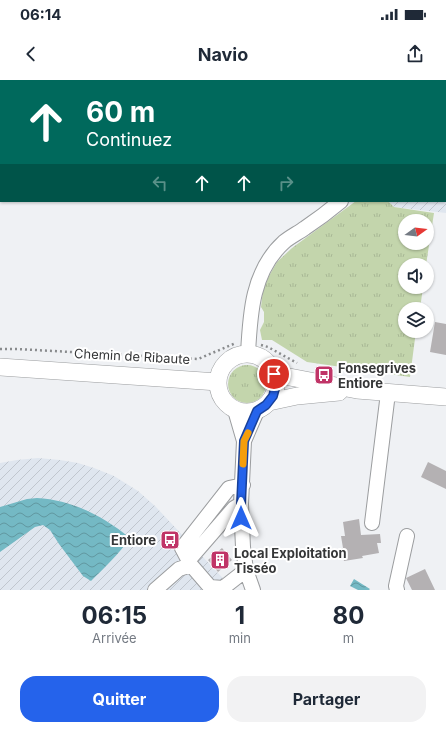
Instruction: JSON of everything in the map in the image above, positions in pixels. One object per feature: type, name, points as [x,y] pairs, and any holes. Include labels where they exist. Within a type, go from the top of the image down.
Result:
[{"type":"main road","points":[[263,406],[273,396],[276,385],[274,374],[268,364],[249,348],[228,362],[221,371],[218,382],[220,393],[226,403],[235,410],[246,412],[297,396],[357,390]]},
{"type":"main road","name":"Chemin de Ribaute","points":[[0,367],[218,382]]},
{"type":"main road","points":[[274,374],[357,390],[446,397]]},
{"type":"street","points":[[249,348],[250,314],[255,292],[263,269],[269,259],[285,241],[326,214],[340,202]]},
{"type":"street","points":[[372,523],[388,393]]},
{"type":"street","points":[[244,441],[263,406]]},
{"type":"street","points":[[235,410],[244,441],[241,504],[243,547],[246,570],[252,590]]},
{"type":"street","points":[[242,485],[229,488],[182,548],[189,563],[210,587],[223,588],[246,570]]},
{"type":"street","points":[[155,590],[179,569],[189,563],[234,508],[241,504]]},
{"type":"street","points":[[397,590],[396,586],[406,536]]},
{"type":"path","name":"Chemin de Ribaute","points":[[0,349],[198,360],[234,343],[249,348],[268,347],[302,365]]},
{"type":"shaded area","points":[[389,202],[446,202],[446,213],[394,207]]},
{"type":"shaded area","points":[[38,458],[78,463],[94,468],[114,476],[138,491],[155,506],[234,590],[0,590],[0,463]]},
{"type":"green space","points":[[355,202],[389,202],[394,207],[434,213],[398,214],[398,250],[428,250],[427,258],[398,258],[398,294],[422,294],[421,302],[398,302],[398,338],[415,338],[410,377],[307,362],[272,340],[262,340],[260,330],[264,322],[264,312],[261,307],[263,290],[277,262],[292,248]]},
{"type":"green space","points":[[247,365],[260,371],[266,384],[260,397],[247,403],[234,397],[228,384],[234,371]]},
{"type":"water","points":[[27,499],[50,499],[86,510],[120,530],[130,538],[117,555],[91,581],[83,576],[50,530],[43,525],[35,527],[0,552],[0,507]]},
{"type":"water","points":[[354,579],[370,589],[358,590],[350,586]]},
{"type":"building","points":[[435,322],[446,324],[446,355],[430,352],[432,338],[434,338]]},
{"type":"building","points":[[428,462],[446,471],[446,489],[421,477]]},
{"type":"building","points":[[359,519],[361,535],[380,534],[381,543],[377,543],[379,553],[362,556],[363,558],[344,561],[341,548],[343,548],[341,536],[345,536],[343,522]]},
{"type":"building","name":"Local Exploitation Tisséo","points":[[222,548],[232,560],[218,572],[208,560]]},
{"type":"building","points":[[425,569],[435,590],[412,590],[406,578]]},
{"type":"slow traffic","points":[[243,464],[244,441],[248,433]]},
{"type":"place","name":"Fonsegrives Entiore","points":[[324,375]]},
{"type":"place","name":"Entiore","points":[[170,540]]},
{"type":"place","name":"Local Exploitation Tisséo","points":[[220,560]]},
{"type":"route","points":[[241,518],[244,441],[257,411],[266,405],[273,396],[276,385],[274,374]]}]
